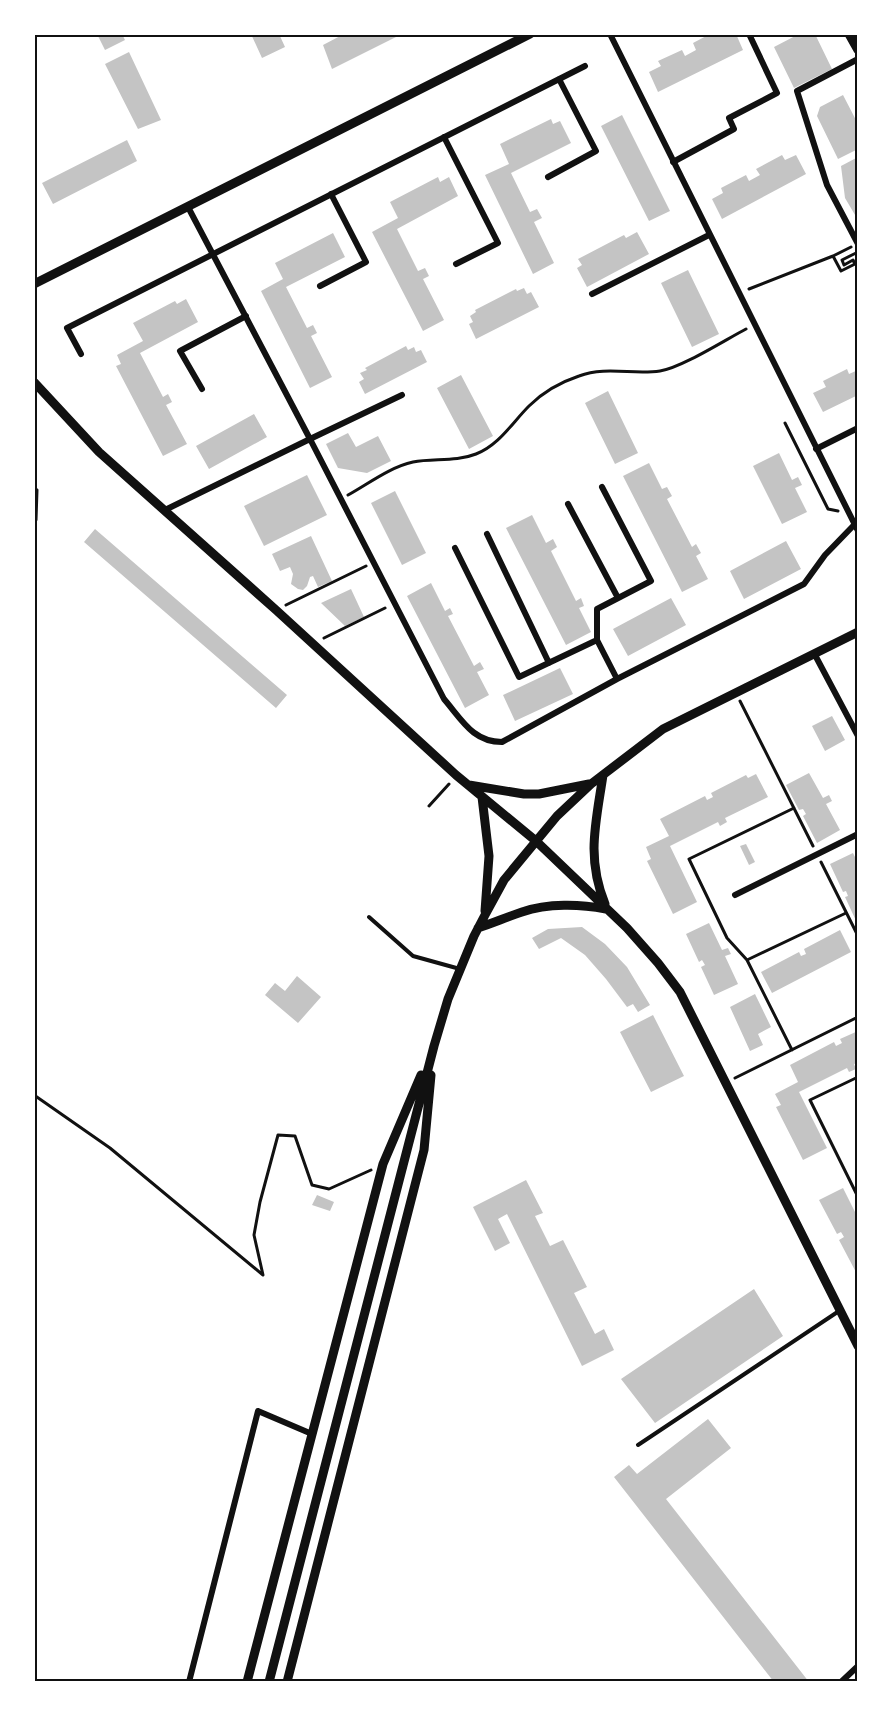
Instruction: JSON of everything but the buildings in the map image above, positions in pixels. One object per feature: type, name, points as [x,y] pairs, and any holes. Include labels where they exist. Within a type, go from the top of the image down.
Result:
[{"type":"street","points":[[34,284],[516,38],[530,34]]},
{"type":"street","points":[[188,207],[444,699],[475,735],[489,742],[502,742],[617,679],[804,584],[825,555],[856,528],[610,34]]},
{"type":"street","points":[[673,162],[734,129],[729,118],[777,93],[749,34]]},
{"type":"street","points":[[849,34],[858,50]]},
{"type":"street","points":[[854,245],[827,185],[797,91],[858,59]]},
{"type":"street","points":[[81,354],[67,328],[585,66]]},
{"type":"street","points":[[548,177],[596,151],[559,79]]},
{"type":"street","points":[[444,137],[498,243],[456,264]]},
{"type":"street","points":[[320,286],[366,262],[331,194]]},
{"type":"street","points":[[592,294],[709,236]]},
{"type":"street","points":[[202,389],[180,351],[246,316]]},
{"type":"street","points":[[34,382],[99,452],[276,610],[456,776],[536,841],[607,909],[658,963],[680,992],[840,1310],[854,1331],[858,1346]]},
{"type":"street","points":[[165,510],[402,395]]},
{"type":"street","points":[[816,449],[858,428]]},
{"type":"street","points":[[602,487],[651,581],[597,609],[597,640],[617,679]]},
{"type":"street","points":[[568,504],[618,598]]},
{"type":"street","points":[[487,534],[549,663]]},
{"type":"street","points":[[455,548],[519,677],[597,640]]},
{"type":"street","points":[[269,1682],[434,1046],[460,969],[478,928],[504,880],[557,816],[591,784],[663,729],[858,633]]},
{"type":"street","points":[[815,655],[858,736]]},
{"type":"street","points":[[603,775],[595,829],[594,868],[607,909]]},
{"type":"street","points":[[468,785],[524,794],[539,794],[591,784]]},
{"type":"street","points":[[482,797],[489,856],[485,915]]},
{"type":"street","points":[[735,895],[858,834]]},
{"type":"street","points":[[478,928],[522,912],[545,907],[574,905],[607,909]]},
{"type":"street","points":[[247,1682],[383,1164],[434,1046]]},
{"type":"street","points":[[287,1682],[424,1150],[434,1046]]},
{"type":"street","points":[[189,1682],[258,1412],[312,1434]]},
{"type":"street","points":[[841,1682],[858,1666]]},
{"type":"lane","points":[[369,917],[413,956],[460,969]]},
{"type":"lane","points":[[638,1445],[840,1310]]},
{"type":"path","points":[[739,294],[833,256],[854,245]]},
{"type":"path","points":[[833,256],[841,271],[855,264],[853,260],[844,265],[842,260],[858,252]]},
{"type":"path","points":[[341,499],[384,474],[411,463],[436,459],[458,459],[475,455],[490,447],[546,391],[566,381],[599,371],[663,371],[754,324]]},
{"type":"path","points":[[785,423],[828,509],[848,513]]},
{"type":"path","points":[[34,488],[37,490],[36,520]]},
{"type":"path","points":[[276,610],[373,562]]},
{"type":"path","points":[[312,644],[395,603]]},
{"type":"path","points":[[735,692],[858,936]]},
{"type":"path","points":[[429,807],[456,776]]},
{"type":"path","points":[[792,1050],[747,960],[727,938],[689,859],[794,807]]},
{"type":"path","points":[[747,960],[846,913]]},
{"type":"path","points":[[725,1083],[858,1017]]},
{"type":"path","points":[[858,1077],[810,1100],[858,1197]]},
{"type":"path","points":[[34,1095],[110,1148],[263,1275],[254,1234],[278,1135],[295,1136],[312,1185],[329,1189],[383,1164]]}]
